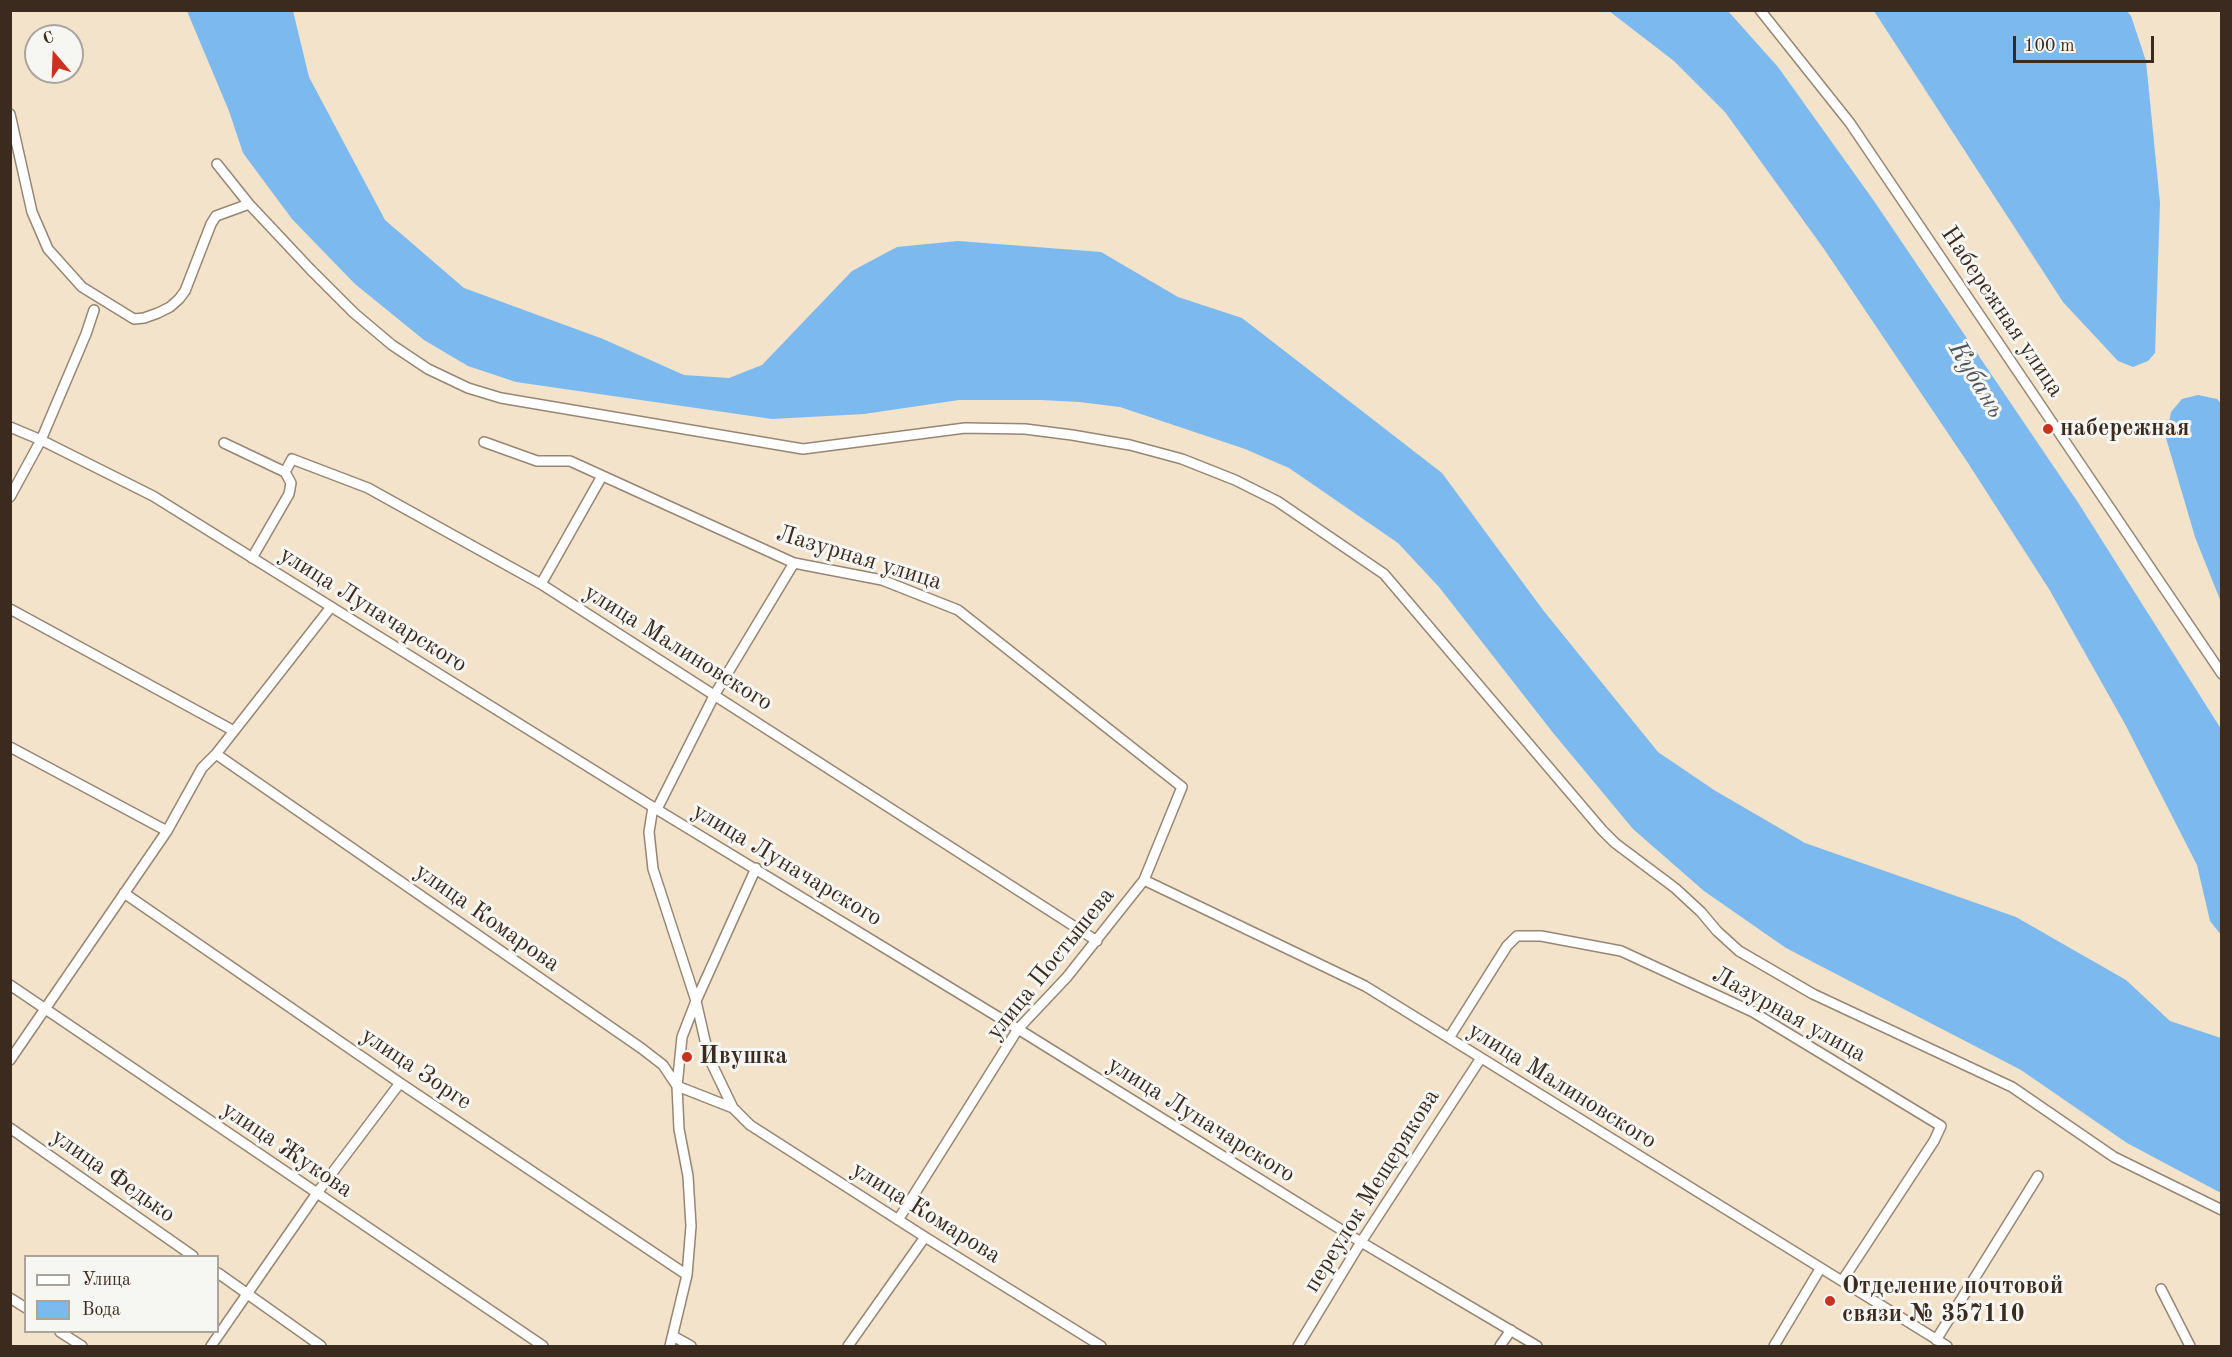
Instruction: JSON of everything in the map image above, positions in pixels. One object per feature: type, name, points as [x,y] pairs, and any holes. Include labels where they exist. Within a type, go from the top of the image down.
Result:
[{"type":"street","name":"Набережная улица","points":[[1760,10],[1850,123],[2222,674]]},
{"type":"street","points":[[10,114],[32,212],[48,249],[82,287],[134,319],[158,313],[179,299],[185,291],[216,216],[249,204]]},
{"type":"street","points":[[217,164],[249,204],[354,313],[392,345],[428,369],[468,388],[501,398],[803,449],[965,428],[1025,429],[1072,435],[1130,445],[1182,459],[1235,480],[1277,501],[1384,574],[1602,830],[1615,843],[1675,888],[1739,951],[1813,994],[2012,1087],[2114,1157],[2222,1210]]},
{"type":"street","points":[[10,497],[41,440],[94,310]]},
{"type":"street","name":"улица Луначарского","points":[[10,427],[153,496],[1361,1242],[1538,1347]]},
{"type":"street","name":"Лазурная улица","points":[[484,442],[537,461],[570,461],[794,563],[882,580],[958,610],[1182,787]]},
{"type":"street","points":[[224,443],[285,472],[291,483],[289,494],[252,558]]},
{"type":"street","name":"улица Малиновского","points":[[285,472],[292,459],[368,488],[541,584],[1097,941]]},
{"type":"street","points":[[541,584],[602,476]]},
{"type":"street","name":"улица Комарова","points":[[794,563],[715,694],[655,808],[649,832],[653,869],[696,1001],[709,1058],[734,1108],[750,1125],[1101,1347]]},
{"type":"street","points":[[10,1060],[167,831],[202,768],[216,754],[331,607]]},
{"type":"street","points":[[10,609],[234,731]]},
{"type":"street","points":[[10,747],[167,831]]},
{"type":"street","name":"улица Комарова","points":[[216,754],[641,1048],[663,1065],[677,1086],[734,1108]]},
{"type":"street","name":"улица Постышева","points":[[898,1220],[1018,1029],[1097,941],[1144,880],[1182,787]]},
{"type":"street","points":[[670,1347],[687,1275],[691,1226],[688,1176],[679,1129],[677,1086],[682,1037],[756,868]]},
{"type":"street","name":"улица Малиновского","points":[[1144,880],[1365,986],[1947,1347]]},
{"type":"street","name":"улица Зорге","points":[[124,893],[400,1083],[687,1275]]},
{"type":"street","name":"Лазурная улица","points":[[1449,1038],[1507,946],[1517,936],[1541,936],[1621,951],[1753,1012],[1941,1126],[1934,1141],[1842,1281]]},
{"type":"street","name":"улица Жукова","points":[[10,985],[543,1347]]},
{"type":"street","name":"переулок Мещерякова","points":[[1298,1347],[1361,1242],[1481,1058]]},
{"type":"street","points":[[211,1347],[317,1193],[400,1083]]},
{"type":"street","name":"улица Федько","points":[[10,1128],[191,1255]]},
{"type":"street","points":[[1936,1340],[2038,1176]]},
{"type":"street","points":[[848,1347],[925,1237]]},
{"type":"street","points":[[1774,1347],[1820,1269]]},
{"type":"street","points":[[219,1275],[321,1347]]},
{"type":"street","points":[[2161,1289],[2190,1347]]},
{"type":"street","points":[[10,1298],[24,1307]]},
{"type":"street","points":[[1500,1347],[1511,1330]]},
{"type":"street","points":[[61,1333],[82,1347]]},
{"type":"street","points":[[673,1336],[691,1347]]},
{"type":"water","points":[[187,11],[293,11],[309,77],[385,220],[464,288],[603,339],[684,375],[729,378],[762,365],[852,271],[897,247],[958,241],[1101,252],[1178,297],[1242,318],[1442,473],[1543,610],[1658,752],[1714,790],[1805,843],[2016,917],[2126,980],[2170,1021],[2221,1038],[2221,1193],[2127,1143],[2021,1070],[1786,948],[1704,891],[1633,829],[1554,734],[1439,587],[1398,543],[1289,468],[1245,449],[1120,407],[1041,400],[959,400],[864,414],[772,419],[516,382],[468,366],[424,340],[355,284],[292,219],[243,153],[229,111]]},
{"type":"water","name":"Кубань","points":[[1609,11],[1728,11],[1778,67],[1874,201],[2079,504],[2221,729],[2221,935],[2210,921],[2197,865],[2125,724],[2049,589],[1968,463],[1824,249],[1725,112],[1674,61]]},
{"type":"water","points":[[1874,11],[2127,11],[2131,16],[2146,61],[2160,203],[2155,353],[2148,361],[2133,367],[2118,361],[2063,302]]},
{"type":"water","points":[[2198,395],[2217,399],[2221,403],[2221,602],[2195,537],[2166,438],[2171,412],[2182,399]]},
{"type":"place","name":"набережная","points":[[2048,429]]},
{"type":"place","name":"Ивушка","points":[[687,1057]]},
{"type":"place","name":"Отделение почтовой связи № 357110","points":[[1830,1301]]}]
